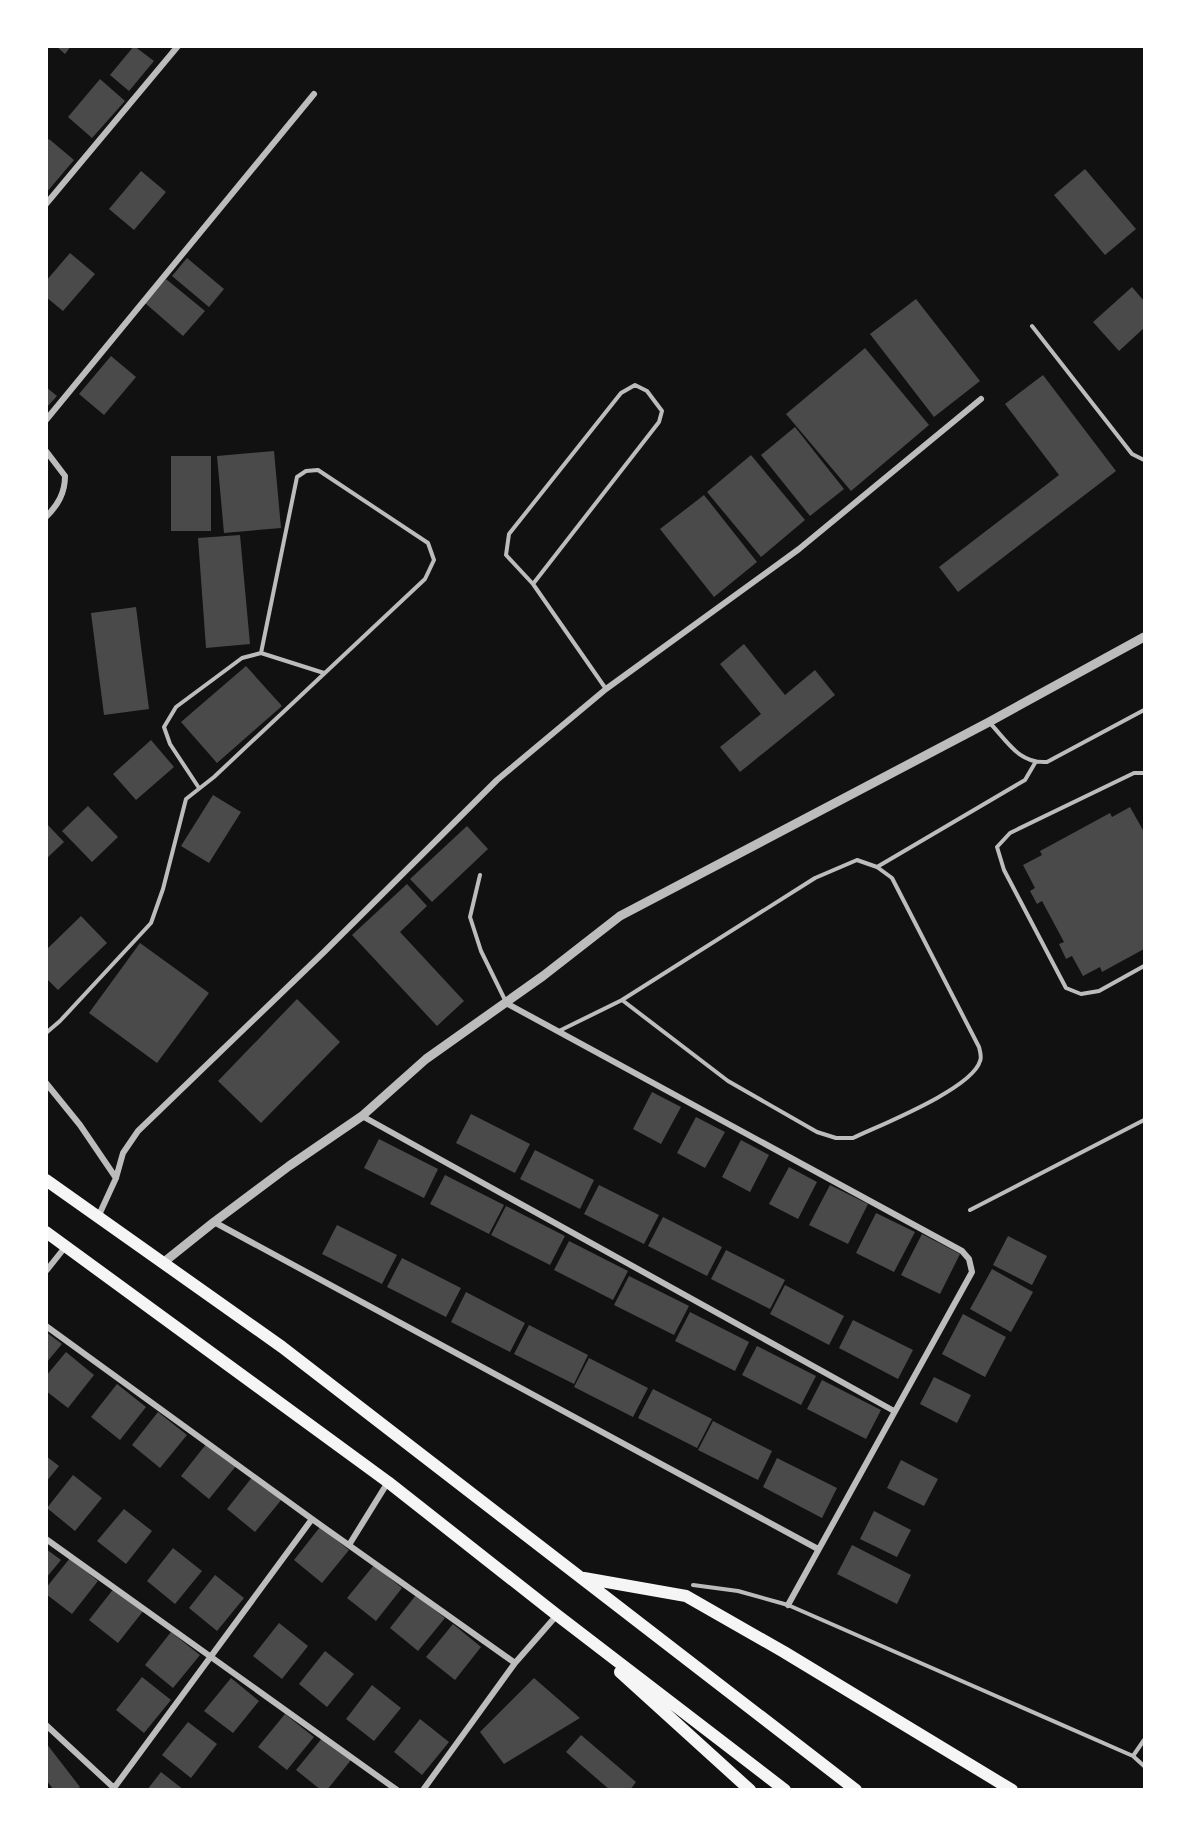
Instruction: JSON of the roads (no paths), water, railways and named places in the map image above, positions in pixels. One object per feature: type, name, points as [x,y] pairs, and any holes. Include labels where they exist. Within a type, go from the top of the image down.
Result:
[{"type":"highway","points":[[46,1180],[99,1215],[282,1347],[856,1790]]},
{"type":"highway","points":[[46,1232],[388,1482],[785,1790]]},
{"type":"highway","points":[[582,1578],[686,1596],[784,1652],[1012,1790]]},
{"type":"highway","points":[[557,1615],[750,1790]]},
{"type":"street","points":[[46,204],[178,46]]},
{"type":"street","points":[[46,420],[314,94]]},
{"type":"street","points":[[99,1215],[116,1178],[123,1153],[138,1131],[324,952],[497,780],[606,689],[799,549],[981,399]]},
{"type":"street","points":[[46,452],[65,476],[65,489],[55,508],[46,517]]},
{"type":"street","points":[[164,1262],[289,1166],[362,1116],[426,1059],[506,1003],[620,916],[989,722],[1144,637]]},
{"type":"street","points":[[506,1003],[962,1251],[969,1259],[972,1272],[788,1605]]},
{"type":"street","points":[[46,1083],[80,1125],[116,1178]]},
{"type":"street","points":[[362,1116],[894,1412]]},
{"type":"street","points":[[214,1222],[818,1549]]},
{"type":"street","points":[[46,1271],[66,1246]]},
{"type":"street","points":[[46,1326],[515,1663]]},
{"type":"street","points":[[349,1545],[388,1482]]},
{"type":"street","points":[[46,1725],[114,1788],[312,1519]]},
{"type":"street","points":[[46,1539],[397,1790]]},
{"type":"street","points":[[423,1790],[515,1663],[557,1615]]},
{"type":"lane","points":[[1032,326],[1132,454],[1144,460]]},
{"type":"lane","points":[[533,584],[659,422],[662,411],[647,390],[635,384],[621,393],[509,534],[506,555],[533,584],[606,689]]},
{"type":"lane","points":[[46,1033],[60,1022],[151,923],[163,889],[186,799],[214,777],[425,579],[434,560],[428,543],[318,470],[306,471],[297,477],[261,653]]},
{"type":"lane","points":[[199,788],[170,744],[164,727],[176,707],[242,658],[261,653],[324,673]]},
{"type":"lane","points":[[989,722],[1024,760],[1035,763],[1047,762],[1144,710]]},
{"type":"lane","points":[[877,867],[1025,780],[1035,763]]},
{"type":"lane","points":[[1144,773],[1134,773],[1010,833],[997,847],[1004,870],[1066,988],[1081,994],[1099,991],[1144,966]]},
{"type":"lane","points":[[558,1031],[622,1000],[815,878],[856,860],[877,867],[892,878],[979,1047],[981,1060],[974,1072],[953,1090],[853,1138],[836,1138],[817,1132],[728,1081],[622,1000]]},
{"type":"lane","points":[[480,875],[470,917],[481,951],[506,1003]]},
{"type":"lane","points":[[970,1210],[1144,1120]]},
{"type":"lane","points":[[693,1585],[738,1591],[788,1605],[1133,1756],[1144,1766]]},
{"type":"lane","points":[[1133,1756],[1144,1740]]}]
